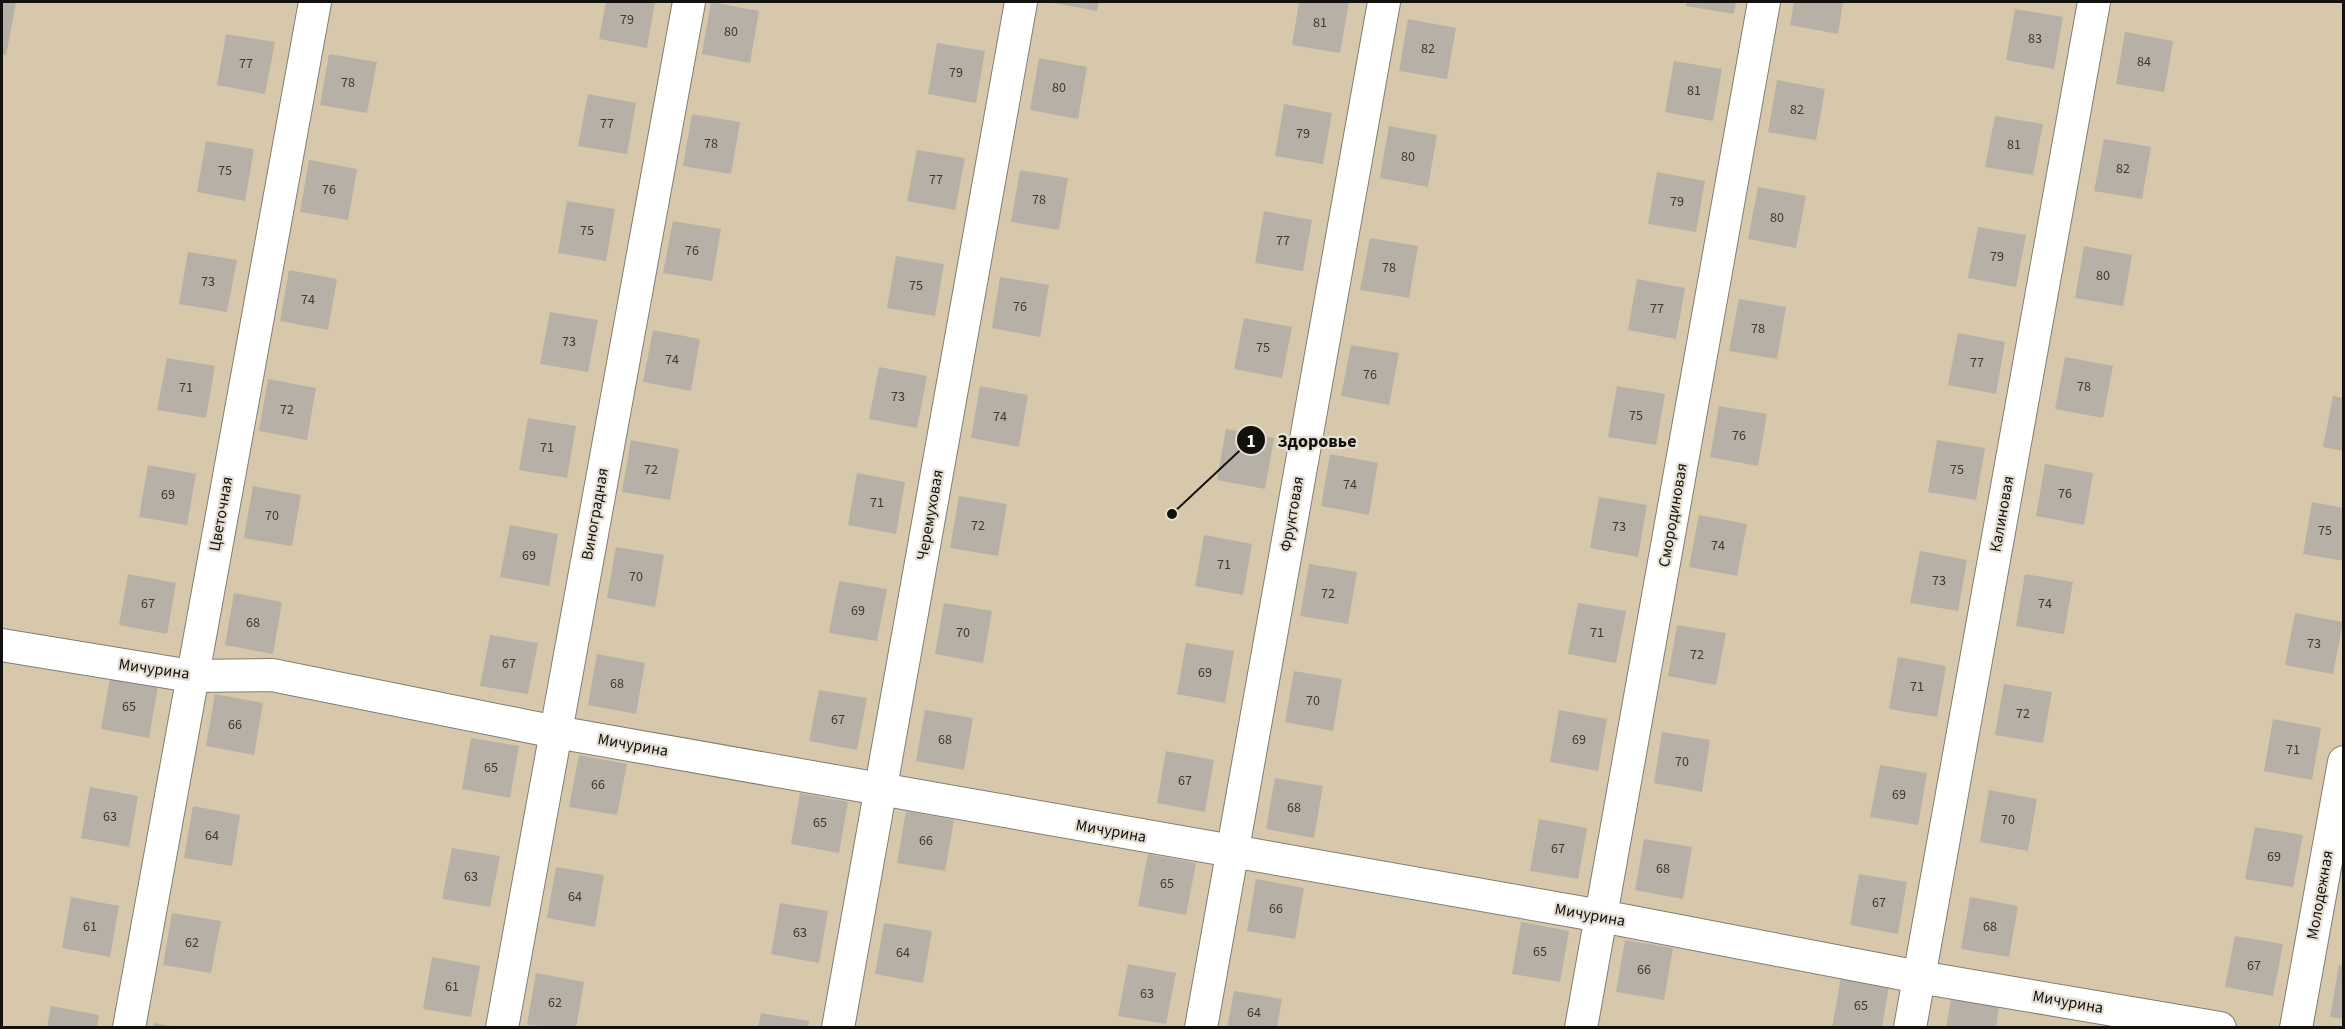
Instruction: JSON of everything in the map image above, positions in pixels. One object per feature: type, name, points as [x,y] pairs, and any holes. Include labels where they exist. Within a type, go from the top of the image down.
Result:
[{"type":"street","name":"Цветочная","points":[[129,1028],[315,2]]},
{"type":"street","name":"Виноградная","points":[[502,1028],[688,2]]},
{"type":"street","name":"Черемуховая","points":[[838,1028],[1021,2]]},
{"type":"street","name":"Фруктовая","points":[[1201,1028],[1384,2]]},
{"type":"street","name":"Смородиновая","points":[[1581,1028],[1764,2]]},
{"type":"street","name":"Калиновая","points":[[1910,1028],[2094,2]]},
{"type":"street","name":"Мичурина","points":[[2,645],[191,676],[272,675],[556,732],[1601,916],[1919,977],[2220,1028]]},
{"type":"street","name":"Молодежная","points":[[2296,1028],[2343,762]]},
{"type":"shaded area","points":[[2,2],[2343,2],[2343,1027],[2,1027]]},
{"type":"building","points":[[2,2],[16,3],[6,55],[2,54]]},
{"type":"building","points":[[606,2],[655,2],[647,48],[599,39]]},
{"type":"building","points":[[711,2],[759,11],[750,63],[702,54]]},
{"type":"building","points":[[1048,2],[1099,2],[1097,11]]},
{"type":"building","points":[[1299,2],[1349,2],[1340,53],[1292,45]]},
{"type":"building","points":[[1686,2],[1736,2],[1734,14],[1686,6]]},
{"type":"building","points":[[1794,2],[1843,2],[1838,34],[1790,25]]},
{"type":"building","points":[[2015,9],[2063,17],[2054,69],[2006,60]]},
{"type":"building","points":[[1408,19],[1456,28],[1447,79],[1399,71]]},
{"type":"building","points":[[2125,32],[2173,41],[2164,92],[2116,84]]},
{"type":"building","points":[[226,34],[275,42],[265,94],[217,85]]},
{"type":"building","points":[[937,43],[985,51],[976,103],[928,94]]},
{"type":"building","points":[[329,54],[377,62],[367,113],[320,105]]},
{"type":"building","points":[[1039,58],[1087,67],[1078,119],[1030,110]]},
{"type":"building","points":[[1674,61],[1722,69],[1713,121],[1665,112]]},
{"type":"building","points":[[1777,80],[1825,89],[1816,140],[1768,132]]},
{"type":"building","points":[[588,94],[636,103],[627,154],[578,146]]},
{"type":"building","points":[[1284,104],[1332,113],[1323,164],[1275,156]]},
{"type":"building","points":[[692,114],[740,122],[731,174],[683,166]]},
{"type":"building","points":[[1995,116],[2043,124],[2033,175],[1985,167]]},
{"type":"building","points":[[1389,126],[1437,135],[1428,187],[1380,178]]},
{"type":"building","points":[[2104,139],[2151,147],[2142,199],[2094,191]]},
{"type":"building","points":[[206,141],[254,149],[245,201],[197,192]]},
{"type":"building","points":[[917,150],[965,158],[955,210],[907,201]]},
{"type":"building","points":[[309,160],[357,169],[348,220],[300,212]]},
{"type":"building","points":[[1020,170],[1068,178],[1059,230],[1011,222]]},
{"type":"building","points":[[1657,172],[1705,181],[1696,232],[1648,224]]},
{"type":"building","points":[[1758,187],[1806,196],[1796,248],[1748,239]]},
{"type":"building","points":[[567,201],[615,209],[606,261],[558,253]]},
{"type":"building","points":[[1264,211],[1312,220],[1303,271],[1255,263]]},
{"type":"building","points":[[673,221],[721,229],[712,281],[663,273]]},
{"type":"building","points":[[1978,227],[2026,235],[2016,287],[1968,278]]},
{"type":"building","points":[[1370,238],[1418,246],[1409,298],[1360,290]]},
{"type":"building","points":[[2084,246],[2132,255],[2123,306],[2075,298]]},
{"type":"building","points":[[188,252],[237,260],[227,312],[179,304]]},
{"type":"building","points":[[896,256],[944,264],[935,316],[887,308]]},
{"type":"building","points":[[289,270],[337,279],[328,330],[280,321]]},
{"type":"building","points":[[1000,277],[1049,285],[1040,337],[992,328]]},
{"type":"building","points":[[1637,279],[1685,288],[1676,339],[1628,330]]},
{"type":"building","points":[[1739,299],[1786,307],[1777,359],[1729,351]]},
{"type":"building","points":[[550,312],[598,320],[588,372],[540,364]]},
{"type":"building","points":[[1244,318],[1292,327],[1282,378],[1234,369]]},
{"type":"building","points":[[653,330],[700,339],[691,391],[643,382]]},
{"type":"building","points":[[1958,333],[2005,342],[1996,394],[1948,385]]},
{"type":"building","points":[[1351,345],[1399,353],[1389,405],[1341,396]]},
{"type":"building","points":[[2065,357],[2113,366],[2103,418],[2055,409]]},
{"type":"building","points":[[167,358],[215,366],[206,418],[157,410]]},
{"type":"building","points":[[879,367],[927,376],[917,428],[869,419]]},
{"type":"building","points":[[268,379],[316,388],[307,440],[259,431]]},
{"type":"building","points":[[980,386],[1028,395],[1019,447],[971,438]]},
{"type":"building","points":[[1617,386],[1665,394],[1656,445],[1608,437]]},
{"type":"building","points":[[2333,396],[2344,398],[2344,451],[2323,447]]},
{"type":"building","points":[[1719,406],[1767,414],[1758,466],[1710,457]]},
{"type":"building","points":[[528,418],[576,426],[567,478],[519,470]]},
{"type":"building","points":[[1226,429],[1274,438],[1265,489],[1217,480]]},
{"type":"building","points":[[631,440],[679,449],[670,500],[622,492]]},
{"type":"building","points":[[1937,440],[1985,448],[1976,500],[1928,492]]},
{"type":"building","points":[[1330,454],[1378,463],[1369,515],[1321,506]]},
{"type":"building","points":[[2045,464],[2093,473],[2084,525],[2036,516]]},
{"type":"building","points":[[148,465],[196,474],[187,525],[139,517]]},
{"type":"building","points":[[857,473],[905,482],[896,534],[848,525]]},
{"type":"building","points":[[253,486],[301,495],[292,546],[244,538]]},
{"type":"building","points":[[959,496],[1007,504],[998,556],[950,548]]},
{"type":"building","points":[[1599,497],[1647,505],[1638,557],[1590,548]]},
{"type":"building","points":[[2312,502],[2344,508],[2344,561],[2303,554]]},
{"type":"building","points":[[1699,515],[1747,524],[1737,576],[1689,567]]},
{"type":"building","points":[[510,525],[558,534],[549,586],[500,577]]},
{"type":"building","points":[[1204,535],[1252,544],[1243,595],[1195,586]]},
{"type":"building","points":[[616,547],[664,555],[655,607],[607,598]]},
{"type":"building","points":[[1920,551],[1967,560],[1958,611],[1910,603]]},
{"type":"building","points":[[1309,564],[1357,572],[1348,624],[1300,616]]},
{"type":"building","points":[[128,574],[176,583],[167,634],[119,625]]},
{"type":"building","points":[[2025,574],[2073,582],[2064,634],[2016,626]]},
{"type":"building","points":[[839,581],[887,589],[877,641],[829,633]]},
{"type":"building","points":[[234,593],[282,602],[273,654],[225,645]]},
{"type":"building","points":[[944,603],[992,611],[983,663],[935,654]]},
{"type":"building","points":[[1578,603],[1626,611],[1616,663],[1568,654]]},
{"type":"building","points":[[2295,613],[2343,622],[2333,674],[2285,665]]},
{"type":"building","points":[[1677,625],[1726,633],[1716,685],[1668,676]]},
{"type":"building","points":[[490,635],[538,643],[528,694],[480,686]]},
{"type":"building","points":[[1186,643],[1234,651],[1225,703],[1177,694]]},
{"type":"building","points":[[597,654],[645,663],[636,714],[588,705]]},
{"type":"building","points":[[1898,657],[1946,666],[1937,717],[1889,709]]},
{"type":"building","points":[[1294,671],[1342,679],[1333,731],[1285,722]]},
{"type":"building","points":[[110,678],[158,686],[149,738],[101,729]]},
{"type":"building","points":[[2004,684],[2052,692],[2043,743],[1995,735]]},
{"type":"building","points":[[819,690],[867,698],[857,750],[809,741]]},
{"type":"building","points":[[215,694],[263,703],[254,755],[206,746]]},
{"type":"building","points":[[925,710],[973,718],[964,770],[916,761]]},
{"type":"building","points":[[1559,710],[1607,719],[1598,771],[1550,762]]},
{"type":"building","points":[[2273,719],[2321,728],[2312,780],[2264,771]]},
{"type":"building","points":[[1662,732],[1710,740],[1702,792],[1654,783]]},
{"type":"building","points":[[471,738],[519,746],[510,798],[462,789]]},
{"type":"building","points":[[1166,751],[1214,760],[1205,812],[1157,803]]},
{"type":"building","points":[[579,755],[627,764],[617,815],[569,807]]},
{"type":"building","points":[[1880,765],[1927,773],[1918,825],[1870,817]]},
{"type":"building","points":[[1275,778],[1323,786],[1314,838],[1266,829]]},
{"type":"building","points":[[90,787],[138,796],[129,847],[81,838]]},
{"type":"building","points":[[1989,790],[2037,799],[2028,851],[1980,842]]},
{"type":"building","points":[[800,793],[848,802],[839,853],[791,844]]},
{"type":"building","points":[[193,806],[240,815],[232,866],[184,858]]},
{"type":"building","points":[[906,811],[954,820],[945,871],[897,863]]},
{"type":"building","points":[[1539,819],[1587,828],[1578,879],[1530,871]]},
{"type":"building","points":[[2255,827],[2303,835],[2293,887],[2245,879]]},
{"type":"building","points":[[1644,839],[1692,847],[1683,899],[1635,890]]},
{"type":"building","points":[[452,848],[500,856],[490,907],[442,899]]},
{"type":"building","points":[[1148,854],[1196,863],[1186,915],[1138,906]]},
{"type":"building","points":[[556,867],[604,875],[595,927],[547,918]]},
{"type":"building","points":[[1859,874],[1907,882],[1898,934],[1850,925]]},
{"type":"building","points":[[1256,879],[1304,888],[1295,939],[1247,931]]},
{"type":"building","points":[[71,897],[119,906],[110,957],[62,948]]},
{"type":"building","points":[[1970,897],[2018,906],[2009,957],[1961,949]]},
{"type":"building","points":[[780,903],[828,911],[819,963],[771,954]]},
{"type":"building","points":[[172,913],[221,921],[211,973],[163,965]]},
{"type":"building","points":[[1521,922],[1569,931],[1560,982],[1512,974]]},
{"type":"building","points":[[884,923],[932,931],[923,983],[875,974]]},
{"type":"building","points":[[2235,936],[2283,944],[2273,996],[2225,987]]},
{"type":"building","points":[[1625,940],[1673,948],[1664,1000],[1616,992]]},
{"type":"building","points":[[432,957],[480,966],[471,1017],[423,1009]]},
{"type":"building","points":[[1128,964],[1176,973],[1166,1024],[1118,1016]]},
{"type":"building","points":[[2339,965],[2344,966],[2344,1019],[2330,1017]]},
{"type":"building","points":[[536,973],[584,982],[576,1028],[527,1025]]},
{"type":"building","points":[[1841,977],[1889,985],[1882,1028],[1832,1028]]},
{"type":"building","points":[[1234,991],[1282,999],[1277,1028],[1227,1028]]},
{"type":"building","points":[[1951,998],[1999,1007],[1996,1028],[1946,1028]]},
{"type":"building","points":[[51,1006],[99,1015],[97,1028],[47,1028]]},
{"type":"building","points":[[761,1013],[809,1021],[808,1028],[758,1028]]},
{"type":"building","points":[[154,1023],[171,1026],[171,1028],[153,1028]]},
{"type":"place","name":"Здоровье","points":[[1172,514]]}]
